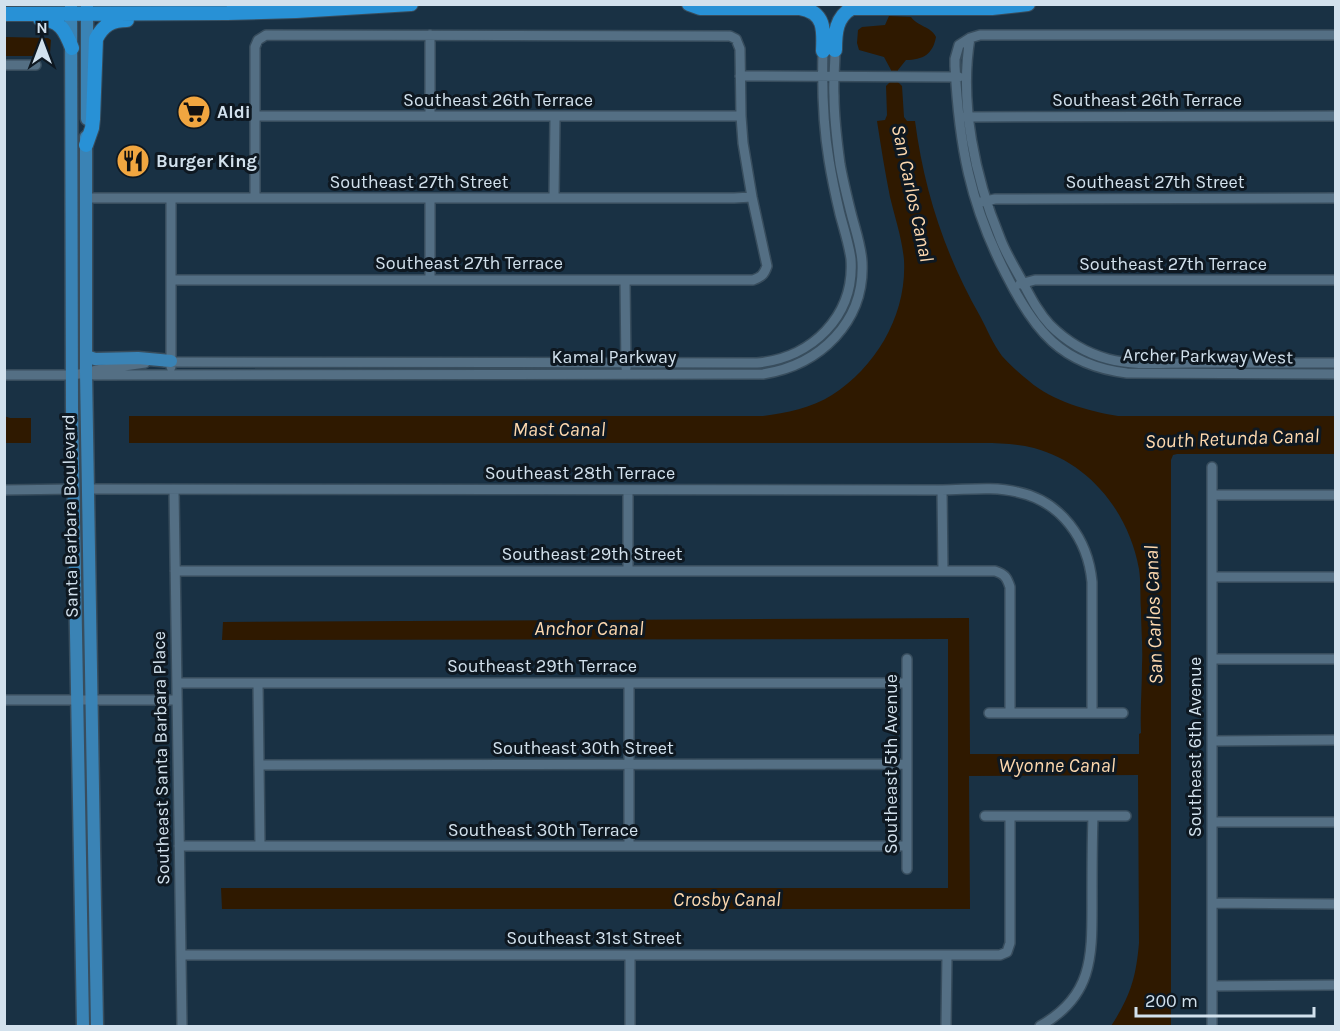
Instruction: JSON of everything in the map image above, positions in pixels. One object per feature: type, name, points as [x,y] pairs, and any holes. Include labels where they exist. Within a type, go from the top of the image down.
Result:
[{"type":"highway","points":[[4,6],[52,4]]},
{"type":"highway","points":[[4,14],[79,8],[258,12],[411,4]]},
{"type":"highway","points":[[689,4],[700,8],[812,10],[822,22],[829,50]]},
{"type":"highway","points":[[829,50],[842,15],[852,8],[992,8],[1028,4]]},
{"type":"highway","points":[[86,145],[93,119],[95,42],[101,30],[107,25],[121,20],[209,19],[258,12]]},
{"type":"highway","points":[[4,19],[52,21],[65,32],[72,48]]},
{"type":"main road","name":"Santa Barbara Boulevard","points":[[79,8],[72,48],[72,375],[83,1026]]},
{"type":"main road","name":"Santa Barbara Boulevard","points":[[79,8],[86,145],[86,373],[97,1026]]},
{"type":"main road","points":[[86,353],[95,359],[138,358],[171,368]]},
{"type":"street","points":[[255,198],[255,47],[258,40],[266,35],[730,36],[736,39],[740,49],[741,116],[752,197]]},
{"type":"street","points":[[430,35],[430,116]]},
{"type":"street","points":[[970,38],[980,35],[1335,35]]},
{"type":"street","name":"Archer Parkway West","points":[[970,38],[960,45],[955,59],[958,116],[966,166],[986,233],[1011,286],[1029,315],[1049,339],[1076,358],[1104,370],[1142,374],[1335,374]]},
{"type":"street","name":"Archer Parkway West","points":[[970,38],[966,78],[969,117],[975,158],[986,200],[1000,240],[1023,283],[1042,316],[1059,334],[1078,347],[1118,362],[1335,363]]},
{"type":"street","name":"Kamal Parkway","points":[[4,375],[86,373],[96,375],[171,368],[766,362],[783,359],[801,351],[818,339],[832,324],[846,297],[850,276],[851,258],[848,240],[834,186],[825,129],[822,76],[829,50]]},
{"type":"street","name":"Kamal Parkway","points":[[171,368],[747,374],[778,371],[811,358],[841,330],[858,295],[862,274],[859,242],[844,186],[838,147],[834,95],[835,76],[829,50]]},
{"type":"street","points":[[4,65],[36,65]]},
{"type":"street","points":[[740,76],[956,76],[966,78]]},
{"type":"street","name":"Southeast 26th Terrace","points":[[255,116],[741,116]]},
{"type":"street","name":"Southeast 26th Terrace","points":[[958,116],[1335,117]]},
{"type":"street","points":[[554,198],[555,117]]},
{"type":"street","name":"Southeast 27th Street","points":[[86,198],[752,197]]},
{"type":"street","name":"Southeast 27th Terrace","points":[[171,280],[753,280],[764,274],[767,266],[752,197]]},
{"type":"street","points":[[171,198],[171,368]]},
{"type":"street","points":[[430,198],[430,280]]},
{"type":"street","name":"Southeast 27th Street","points":[[976,204],[994,199],[1335,198]]},
{"type":"street","points":[[625,280],[626,374]]},
{"type":"street","name":"Southeast 27th Terrace","points":[[1011,286],[1035,280],[1335,280]]},
{"type":"street","name":"Southeast 6th Avenue","points":[[1212,467],[1212,1026]]},
{"type":"street","points":[[4,490],[74,489]]},
{"type":"street","name":"Southeast 28th Terrace","points":[[88,489],[1002,490],[1017,492],[1045,503],[1065,518],[1085,548],[1092,573],[1092,713]]},
{"type":"street","name":"Southeast Santa Barbara Place","points":[[174,490],[182,1026]]},
{"type":"street","points":[[628,490],[628,571]]},
{"type":"street","points":[[942,490],[943,571]]},
{"type":"street","points":[[1212,495],[1335,495]]},
{"type":"street","name":"Southeast 29th Street","points":[[175,571],[995,571],[1007,578],[1010,587],[1010,713]]},
{"type":"street","points":[[1212,577],[1335,577]]},
{"type":"street","name":"Southeast 5th Avenue","points":[[907,659],[907,869]]},
{"type":"street","points":[[1212,659],[1335,659]]},
{"type":"street","name":"Southeast 29th Terrace","points":[[177,683],[907,683]]},
{"type":"street","points":[[258,683],[260,846]]},
{"type":"street","points":[[628,846],[629,683]]},
{"type":"street","points":[[4,700],[177,700]]},
{"type":"street","points":[[989,713],[1123,713]]},
{"type":"street","points":[[1212,741],[1335,740]]},
{"type":"street","name":"Southeast 30th Street","points":[[260,765],[907,764]]},
{"type":"street","points":[[985,816],[1126,816]]},
{"type":"street","name":"Southeast 31st Street","points":[[181,955],[998,956],[1007,952],[1011,940],[1010,816]]},
{"type":"street","points":[[1040,1026],[1055,1017],[1078,992],[1091,951],[1092,816]]},
{"type":"street","points":[[1212,822],[1335,822]]},
{"type":"street","name":"Southeast 30th Terrace","points":[[179,846],[907,846]]},
{"type":"street","points":[[1212,903],[1335,904]]},
{"type":"street","points":[[630,955],[630,1026]]},
{"type":"street","points":[[946,1026],[947,955]]},
{"type":"street","points":[[1212,986],[1335,985]]},
{"type":"shaded area","points":[[104,5],[319,5],[244,8],[114,8]]},
{"type":"water","points":[[889,16],[911,17],[934,33],[936,37],[930,52],[917,59],[906,60],[898,70],[897,81],[902,86],[904,117],[907,121],[915,121],[930,197],[956,270],[996,347],[1019,372],[1038,388],[1059,400],[1118,416],[1336,416],[1335,454],[1177,454],[1173,455],[1171,460],[1171,1026],[1111,1026],[1127,996],[1134,977],[1138,955],[1138,775],[969,776],[970,909],[222,909],[221,888],[948,888],[948,639],[222,640],[223,622],[969,618],[970,754],[1139,754],[1142,644],[1140,574],[1134,548],[1116,510],[1089,478],[1073,465],[1034,448],[984,443],[129,443],[129,416],[763,416],[799,409],[824,400],[848,383],[875,354],[894,319],[904,280],[903,252],[890,197],[877,121],[885,120],[887,115],[886,86],[890,82],[891,70],[884,57],[859,50],[857,43],[858,30],[862,27],[885,25]]},
{"type":"water","points":[[5,37],[48,38],[51,40],[50,53],[48,56],[5,56]]},
{"type":"water","points":[[4,416],[31,418],[31,443],[5,443]]},
{"type":"place","name":"Aldi","points":[[194,112]]},
{"type":"place","name":"Burger King","points":[[133,161]]},
{"type":"water label","name":"San Carlos Canal","points":[[913,193]]},
{"type":"water label","name":"Mast Canal","points":[[559,429]]},
{"type":"water label","name":"South Retunda Canal","points":[[1232,438]]},
{"type":"water label","name":"San Carlos Canal","points":[[1153,615]]},
{"type":"water label","name":"Anchor Canal","points":[[589,628]]},
{"type":"water label","name":"Wyonne Canal","points":[[1057,765]]},
{"type":"water label","name":"Crosby Canal","points":[[727,899]]}]
